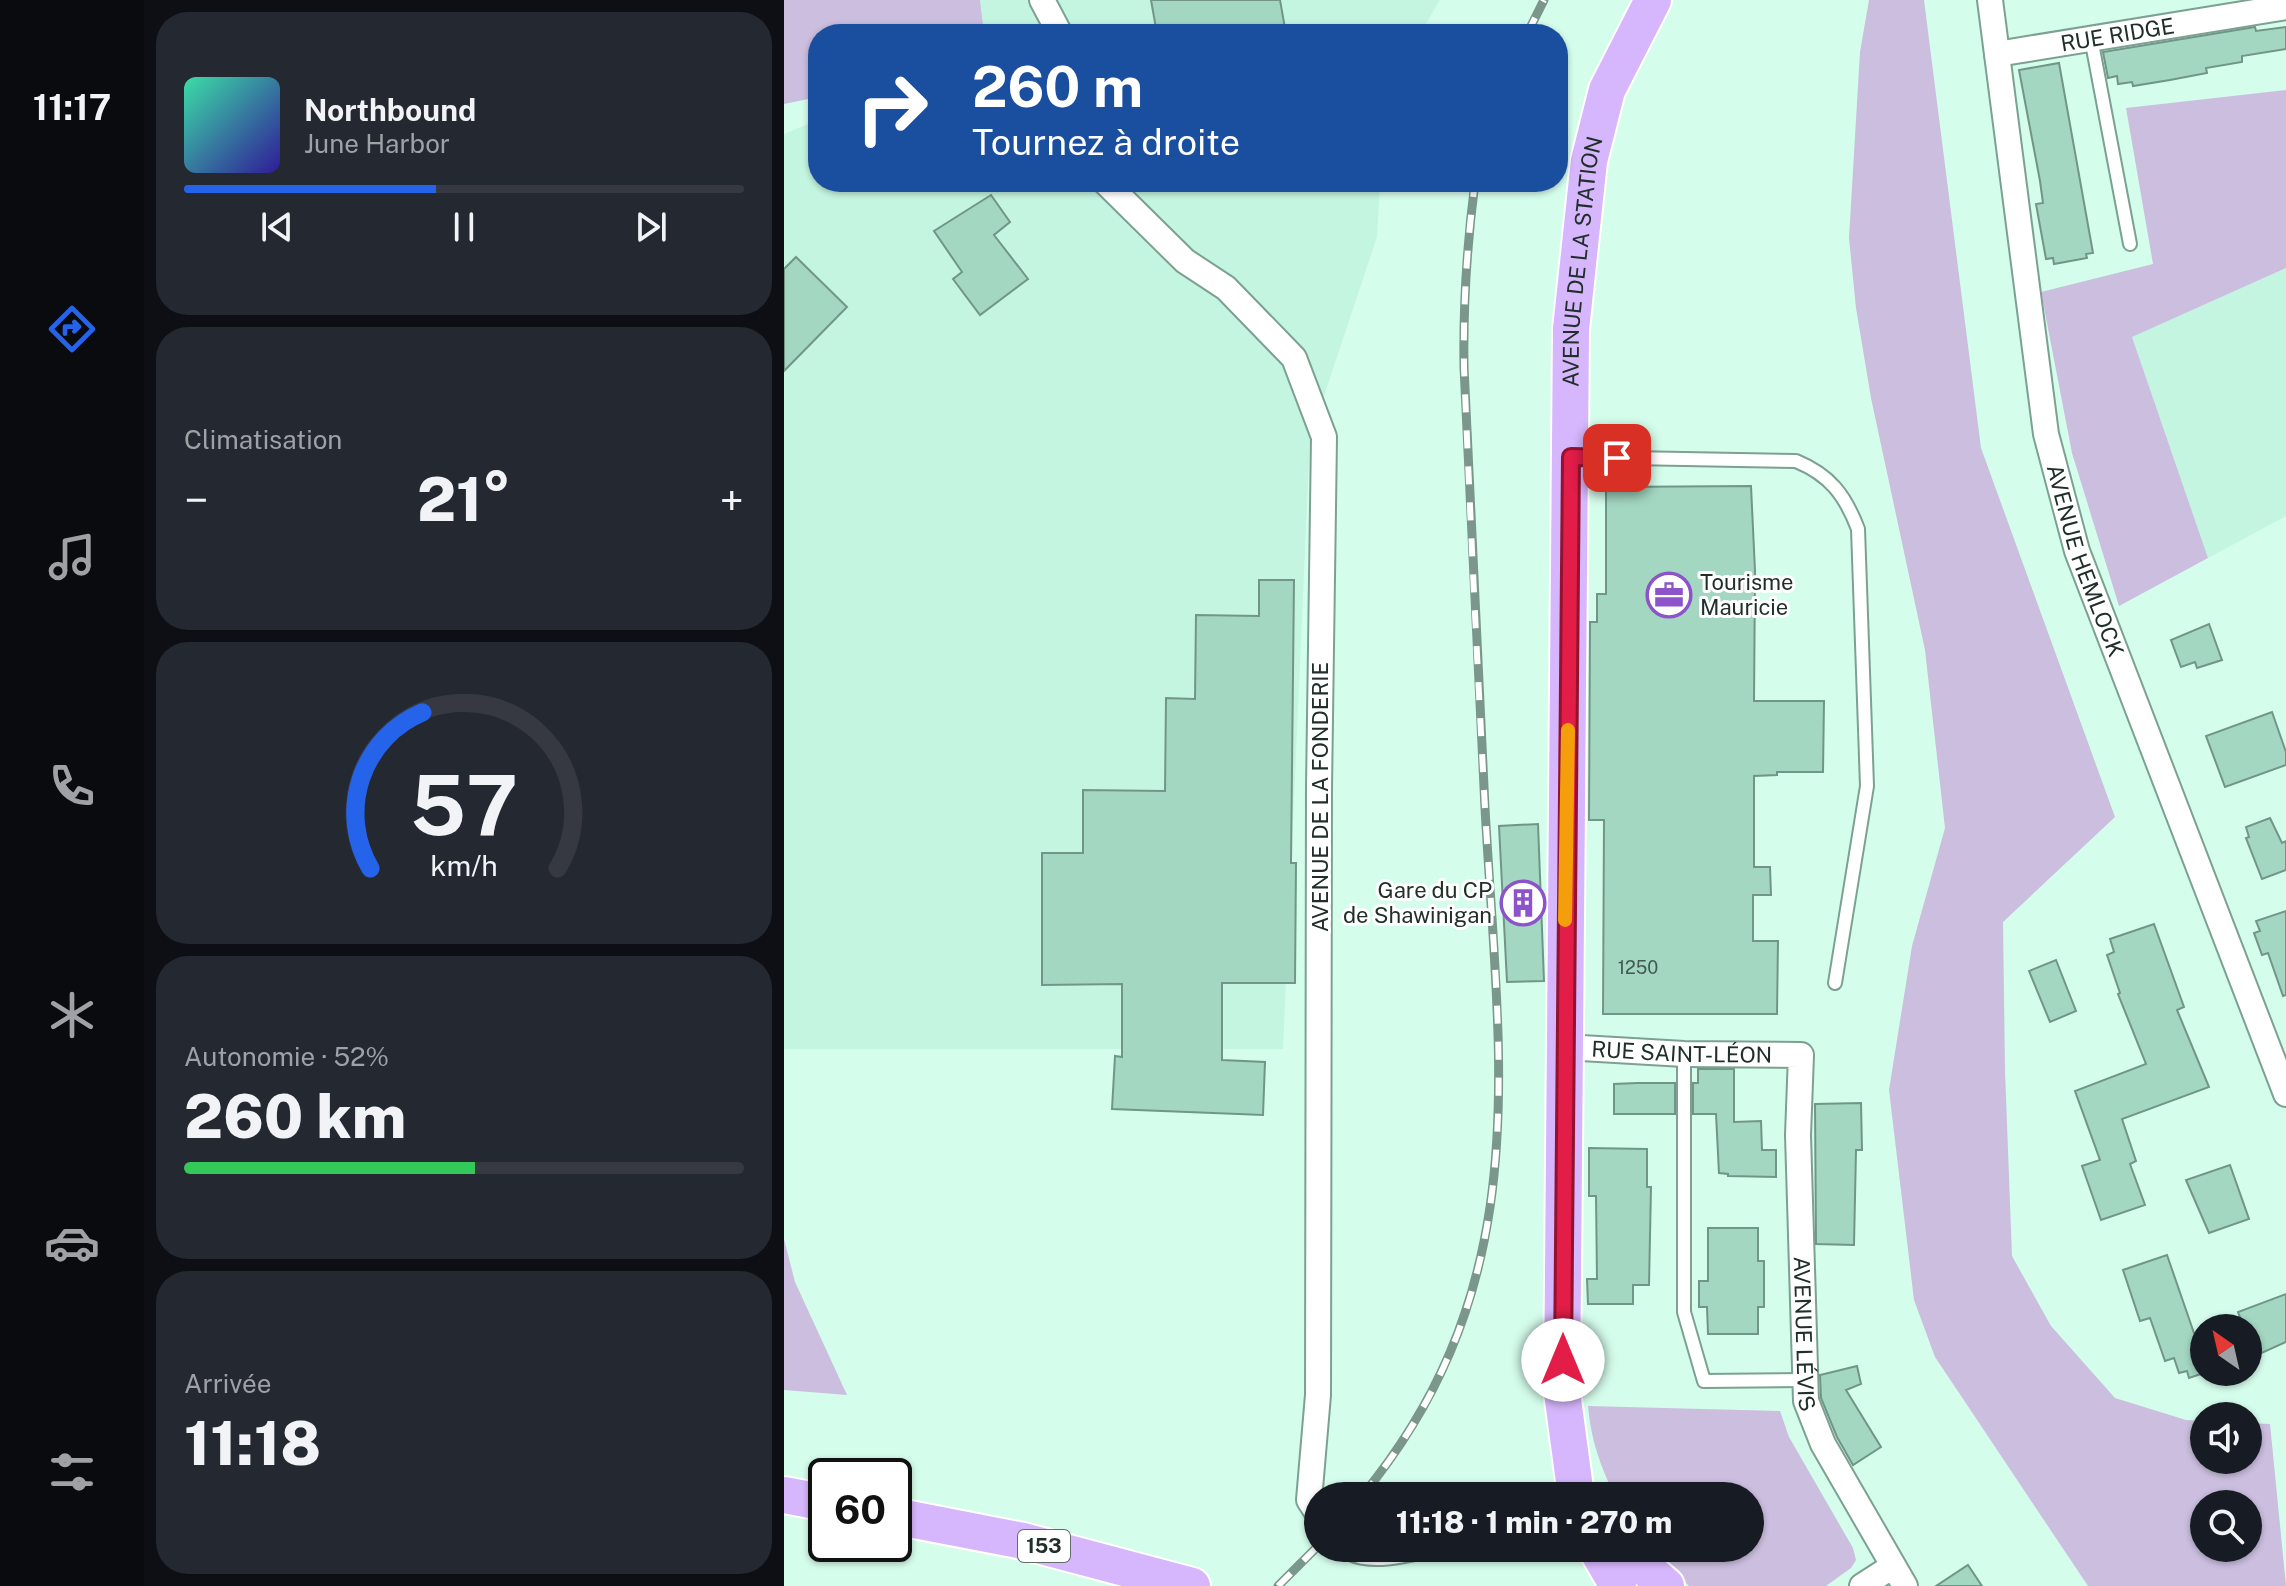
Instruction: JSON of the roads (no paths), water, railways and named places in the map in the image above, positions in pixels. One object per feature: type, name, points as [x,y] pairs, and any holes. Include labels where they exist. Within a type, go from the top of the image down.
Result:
[{"type":"main road","name":"AVENUE DE LA STATION","points":[[1572,1482],[1562,1392],[1571,329],[1589,161],[1607,90],[1653,0]]},
{"type":"main road","points":[[784,1495],[808,1500]]},
{"type":"main road","name":"153","points":[[912,1519],[1023,1541],[1192,1586]]},
{"type":"main road","points":[[1606,1565],[1666,1586]]},
{"type":"street","points":[[1042,0],[1055,24]]},
{"type":"street","name":"AVENUE HEMLOCK","points":[[1990,0],[2046,434],[2077,551],[2286,1094]]},
{"type":"street","name":"RUE RIDGE","points":[[1997,54],[2286,7]]},
{"type":"street","name":"AVENUE DE LA FONDERIE","points":[[1115,192],[1185,261],[1226,288],[1294,358],[1324,437],[1315,1482]]},
{"type":"street","name":"RUE SAINT-LÉON","points":[[1564,1047],[1684,1054],[1801,1055]]},
{"type":"street","name":"AVENUE LÉVIS","points":[[1801,1055],[1798,1135],[1806,1401],[1823,1444],[1899,1576]]},
{"type":"street","points":[[1862,1586],[1899,1576]]},
{"type":"lane","points":[[2091,38],[2130,244]]},
{"type":"lane","points":[[1571,457],[1796,461],[1817,469],[1848,502],[1858,529],[1867,786],[1835,983]]},
{"type":"lane","points":[[1684,1054],[1684,1312],[1704,1381],[1806,1380]]},
{"type":"railway","points":[[1532,24],[1544,0]]},
{"type":"railway","points":[[1372,1482],[1418,1415],[1457,1334],[1482,1252],[1495,1167],[1499,1081],[1496,993],[1464,367],[1466,274],[1474,192]]},
{"type":"railway","points":[[1278,1586],[1304,1560]]},
{"type":"place","name":"Tourisme Mauricie","points":[[1669,595]]},
{"type":"place","name":"Gare du CP de Shawinigan","points":[[1523,903]]}]
